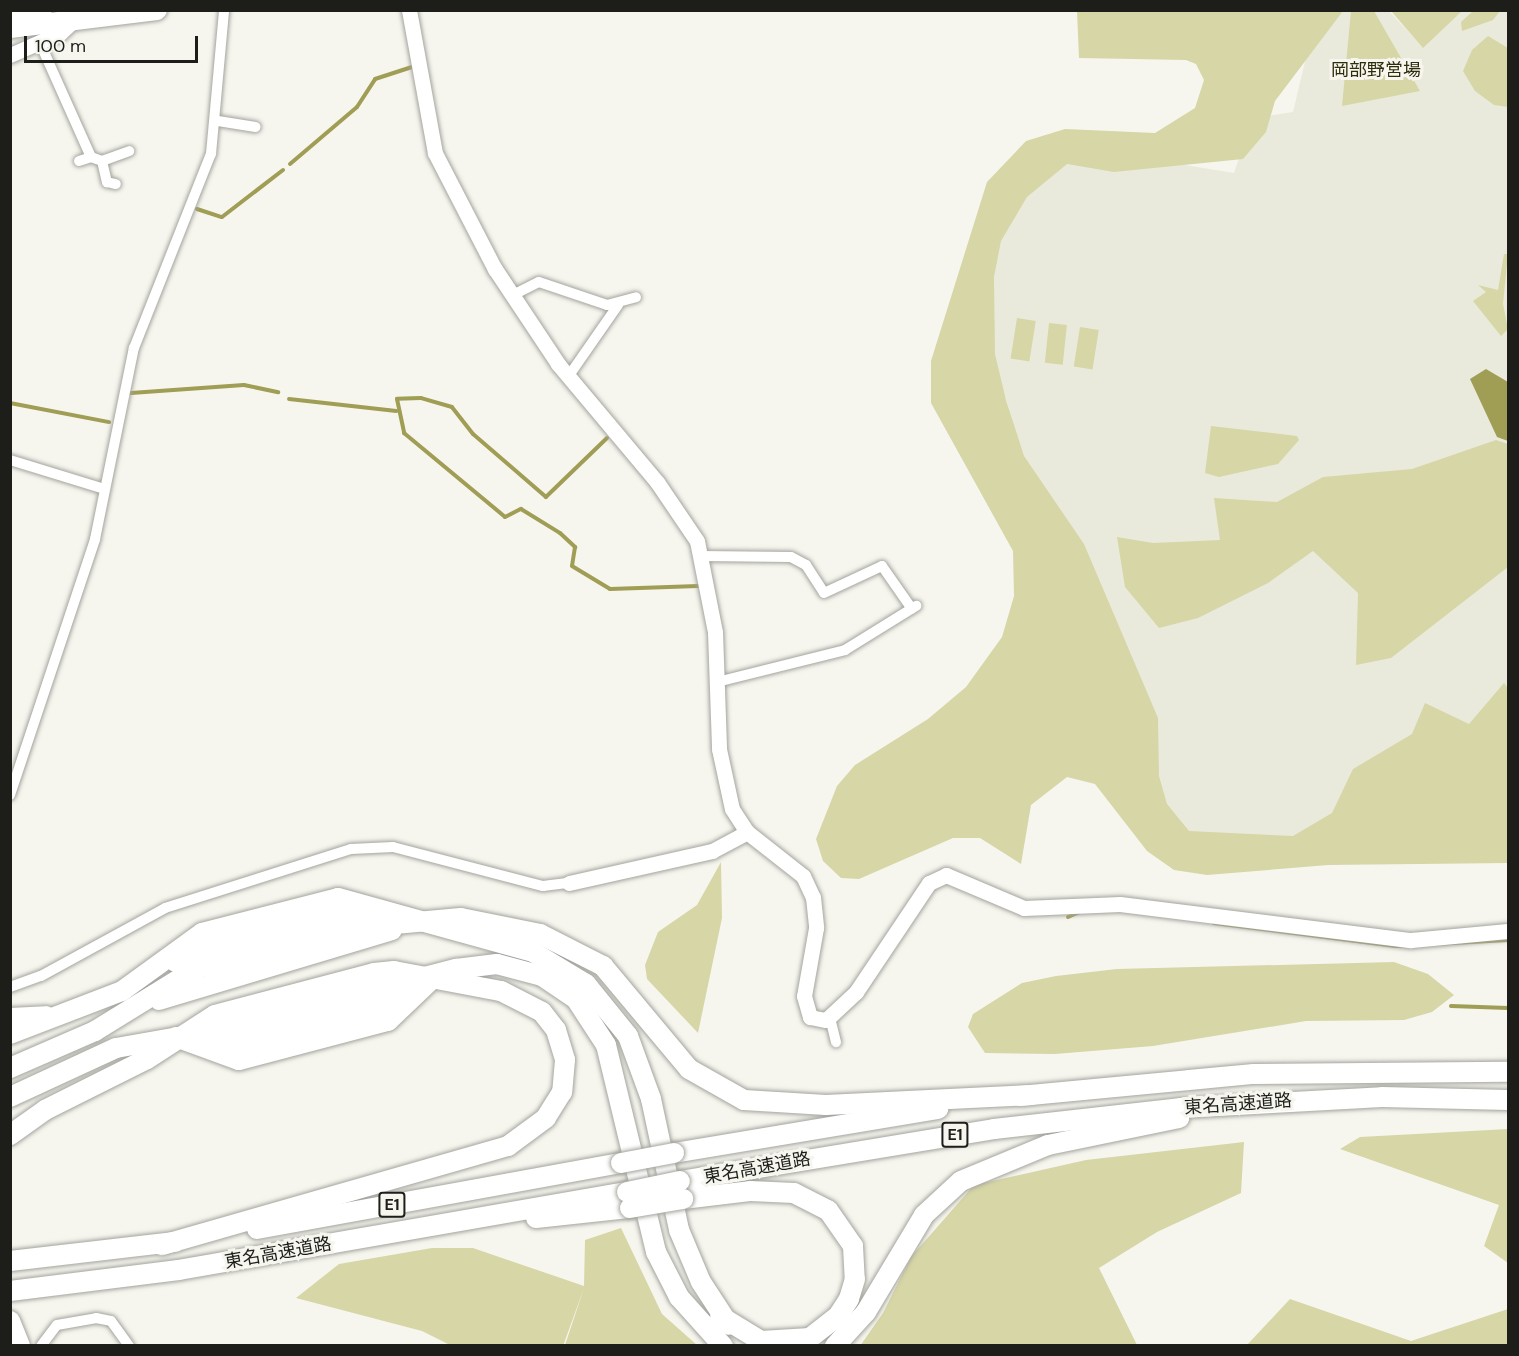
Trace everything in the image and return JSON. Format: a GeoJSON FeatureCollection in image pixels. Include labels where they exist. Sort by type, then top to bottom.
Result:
{"type":"FeatureCollection","features":[{"type":"Feature","properties":{"kind":"highway"},"geometry":{"type":"LineString","coordinates":[[11,23],[42,10]]}},
{"type":"Feature","properties":{"kind":"highway"},"geometry":{"type":"LineString","coordinates":[[11,23],[74,20],[157,10]]}},
{"type":"Feature","properties":{"kind":"highway"},"geometry":{"type":"LineString","coordinates":[[132,1009],[159,975],[202,933],[338,898],[543,956],[569,970],[603,1001],[628,1036],[639,1064],[690,1259],[729,1324],[760,1341],[810,1338],[838,1316],[849,1299],[855,1279],[852,1246],[828,1210],[794,1193],[682,1190]]}},
{"type":"Feature","properties":{"kind":"highway"},"geometry":{"type":"LineString","coordinates":[[10,1034],[73,1012],[193,962],[351,928],[414,921],[479,919],[540,934],[581,953],[622,984],[689,1069],[744,1100],[826,1105],[1032,1095]]}},
{"type":"Feature","properties":{"kind":"highway"},"geometry":{"type":"LineString","coordinates":[[132,1009],[356,945],[414,921]]}},
{"type":"Feature","properties":{"kind":"highway"},"geometry":{"type":"LineString","coordinates":[[10,1068],[59,1049],[132,1009],[193,962]]}},
{"type":"Feature","properties":{"kind":"highway"},"geometry":{"type":"LineString","coordinates":[[10,1088],[116,1048],[176,1037],[239,1060],[388,1021],[433,978],[475,964],[522,969],[559,986],[588,1013],[613,1064],[656,1252],[679,1297],[723,1346]]}},
{"type":"Feature","properties":{"kind":"highway"},"geometry":{"type":"LineString","coordinates":[[10,1135],[45,1110],[147,1059],[176,1037],[231,1009],[374,973],[433,978],[501,991],[542,1012],[563,1046],[566,1074],[546,1118],[508,1146],[482,1156],[162,1245]]}},
{"type":"Feature","properties":{"kind":"highway"},"geometry":{"type":"LineString","coordinates":[[10,1018],[73,1012]]}},
{"type":"Feature","properties":{"kind":"highway"},"geometry":{"type":"LineString","coordinates":[[10,1098],[68,1068]]}},
{"type":"Feature","properties":{"kind":"highway","name":"東名高速道路"},"geometry":{"type":"LineString","coordinates":[[10,1261],[162,1245],[674,1153],[1032,1095],[1254,1074],[1509,1072]]}},
{"type":"Feature","properties":{"kind":"highway","name":"東名高速道路"},"geometry":{"type":"LineString","coordinates":[[10,1291],[179,1270],[459,1221],[629,1200],[994,1129],[1231,1105],[1382,1097],[1509,1100]]}},
{"type":"Feature","properties":{"kind":"highway"},"geometry":{"type":"LineString","coordinates":[[835,1346],[866,1312],[924,1215],[961,1181],[1048,1145],[1231,1105]]}},
{"type":"Feature","properties":{"kind":"highway"},"geometry":{"type":"LineString","coordinates":[[10,1321],[21,1346]]}},
{"type":"Feature","properties":{"kind":"street"},"geometry":{"type":"LineString","coordinates":[[10,795],[95,539],[134,348],[199,187],[218,121],[224,10]]}},
{"type":"Feature","properties":{"kind":"street"},"geometry":{"type":"LineString","coordinates":[[409,10],[435,153],[511,296],[568,377],[686,519],[702,556],[715,632],[726,791],[747,832],[808,882],[816,928],[804,1008],[813,1019],[830,1017],[870,976],[929,883],[946,875],[1024,908],[1131,904],[1411,940],[1509,931]]}},
{"type":"Feature","properties":{"kind":"street"},"geometry":{"type":"LineString","coordinates":[[10,53],[40,43],[74,20]]}},
{"type":"Feature","properties":{"kind":"street"},"geometry":{"type":"LineString","coordinates":[[10,53],[18,42],[11,23]]}},
{"type":"Feature","properties":{"kind":"street"},"geometry":{"type":"LineString","coordinates":[[40,43],[107,182],[116,184]]}},
{"type":"Feature","properties":{"kind":"street"},"geometry":{"type":"LineString","coordinates":[[218,121],[256,128]]}},
{"type":"Feature","properties":{"kind":"street"},"geometry":{"type":"LineString","coordinates":[[79,161],[129,151]]}},
{"type":"Feature","properties":{"kind":"street"},"geometry":{"type":"LineString","coordinates":[[511,296],[539,282],[618,306]]}},
{"type":"Feature","properties":{"kind":"street"},"geometry":{"type":"LineString","coordinates":[[568,377],[618,306],[636,297]]}},
{"type":"Feature","properties":{"kind":"street"},"geometry":{"type":"LineString","coordinates":[[10,460],[104,489]]}},
{"type":"Feature","properties":{"kind":"street"},"geometry":{"type":"LineString","coordinates":[[702,556],[791,557],[806,565],[824,593],[882,566],[914,607],[845,650],[717,682]]}},
{"type":"Feature","properties":{"kind":"street"},"geometry":{"type":"LineString","coordinates":[[10,987],[41,976],[165,908],[351,849],[393,847],[543,886],[569,883],[712,851],[747,832]]}},
{"type":"Feature","properties":{"kind":"street"},"geometry":{"type":"LineString","coordinates":[[830,1017],[836,1042]]}},
{"type":"Feature","properties":{"kind":"street"},"geometry":{"type":"LineString","coordinates":[[41,1346],[57,1325],[96,1318],[111,1321],[129,1346]]}},
{"type":"Feature","properties":{"kind":"shaded area"},"geometry":{"type":"Polygon","coordinates":[[[1317,11],[1389,11],[1420,44],[1454,11],[1508,11],[1508,701],[1296,848],[1186,832],[1167,810],[1028,473],[965,261],[1032,157],[1136,157],[1234,173],[1253,118],[1293,112],[1317,11]]]}},
{"type":"Feature","properties":{"kind":"shaded area"},"geometry":{"type":"Polygon","coordinates":[[[1486,369],[1508,382],[1508,441],[1497,437],[1470,379],[1486,369]]]}},
{"type":"Feature","properties":{"kind":"green space"},"geometry":{"type":"Polygon","coordinates":[[[1077,11],[1343,11],[1275,101],[1266,132],[1243,159],[1114,172],[1067,164],[1027,197],[1001,241],[994,277],[995,354],[1006,400],[1024,456],[1084,544],[1158,718],[1159,776],[1167,804],[1189,831],[1293,836],[1332,813],[1353,769],[1412,734],[1425,703],[1469,724],[1504,683],[1508,688],[1508,863],[1328,865],[1207,875],[1174,870],[1147,851],[1095,784],[1067,777],[1031,805],[1021,864],[980,838],[953,838],[859,879],[841,878],[823,861],[816,839],[837,786],[855,765],[928,719],[966,687],[1002,637],[1014,596],[1013,551],[931,403],[931,361],[987,182],[1026,141],[1065,129],[1155,133],[1195,108],[1204,80],[1196,64],[1186,60],[1079,58],[1077,11]]]}},
{"type":"Feature","properties":{"kind":"green space","name":"岡部野営場"},"geometry":{"type":"Polygon","coordinates":[[[1351,11],[1374,11],[1420,91],[1342,106],[1351,11]]]}},
{"type":"Feature","properties":{"kind":"green space"},"geometry":{"type":"Polygon","coordinates":[[[1391,11],[1462,11],[1423,48],[1391,11]]]}},
{"type":"Feature","properties":{"kind":"green space"},"geometry":{"type":"Polygon","coordinates":[[[1473,11],[1500,11],[1493,20],[1462,31],[1461,22],[1473,11]]]}},
{"type":"Feature","properties":{"kind":"green space"},"geometry":{"type":"Polygon","coordinates":[[[1488,36],[1508,48],[1508,107],[1494,105],[1475,91],[1463,71],[1472,50],[1488,36]]]}},
{"type":"Feature","properties":{"kind":"green space"},"geometry":{"type":"Polygon","coordinates":[[[1504,254],[1508,254],[1503,304],[1508,329],[1501,336],[1473,301],[1486,292],[1478,285],[1498,290],[1504,254]]]}},
{"type":"Feature","properties":{"kind":"green space"},"geometry":{"type":"Polygon","coordinates":[[[1017,318],[1036,321],[1029,361],[1011,358],[1017,318]]]}},
{"type":"Feature","properties":{"kind":"green space"},"geometry":{"type":"Polygon","coordinates":[[[1049,323],[1067,325],[1063,365],[1045,363],[1049,323]]]}},
{"type":"Feature","properties":{"kind":"green space"},"geometry":{"type":"Polygon","coordinates":[[[1080,327],[1099,330],[1093,369],[1074,367],[1080,327]]]}},
{"type":"Feature","properties":{"kind":"green space"},"geometry":{"type":"Polygon","coordinates":[[[1211,426],[1297,436],[1299,440],[1278,464],[1219,477],[1205,473],[1211,426]]]}},
{"type":"Feature","properties":{"kind":"green space"},"geometry":{"type":"Polygon","coordinates":[[[1496,440],[1508,444],[1508,567],[1391,658],[1356,665],[1358,593],[1313,551],[1268,583],[1198,618],[1159,628],[1125,587],[1117,537],[1153,543],[1220,540],[1214,498],[1277,502],[1323,477],[1412,469],[1496,440]]]}},
{"type":"Feature","properties":{"kind":"green space"},"geometry":{"type":"Polygon","coordinates":[[[721,862],[722,918],[698,1033],[647,979],[645,965],[658,932],[697,905],[721,862]]]}},
{"type":"Feature","properties":{"kind":"green space"},"geometry":{"type":"Polygon","coordinates":[[[1394,962],[1428,974],[1454,995],[1432,1012],[1404,1020],[1306,1021],[1153,1046],[1055,1054],[985,1053],[968,1027],[973,1014],[1022,983],[1056,976],[1117,969],[1394,962]]]}},
{"type":"Feature","properties":{"kind":"green space"},"geometry":{"type":"Polygon","coordinates":[[[1508,1129],[1508,1263],[1484,1246],[1499,1205],[1340,1149],[1360,1137],[1508,1129]]]}},
{"type":"Feature","properties":{"kind":"green space"},"geometry":{"type":"Polygon","coordinates":[[[1244,1142],[1241,1193],[1157,1232],[1099,1268],[1137,1345],[860,1346],[883,1313],[911,1257],[974,1185],[1086,1160],[1244,1142]]]}},
{"type":"Feature","properties":{"kind":"green space"},"geometry":{"type":"Polygon","coordinates":[[[621,1228],[662,1314],[697,1345],[565,1345],[584,1288],[563,1346],[450,1345],[422,1331],[296,1298],[339,1264],[432,1248],[473,1248],[584,1286],[585,1240],[621,1228]]]}},
{"type":"Feature","properties":{"kind":"green space"},"geometry":{"type":"Polygon","coordinates":[[[1290,1299],[1411,1341],[1508,1309],[1508,1345],[1247,1345],[1290,1299]]]}},
{"type":"Feature","properties":{"kind":"waterway"},"geometry":{"type":"LineString","coordinates":[[290,164],[357,107],[375,79],[411,67]]}},
{"type":"Feature","properties":{"kind":"waterway"},"geometry":{"type":"LineString","coordinates":[[197,209],[222,217],[283,170]]}},
{"type":"Feature","properties":{"kind":"waterway"},"geometry":{"type":"LineString","coordinates":[[131,393],[244,385],[278,392]]}},
{"type":"Feature","properties":{"kind":"waterway"},"geometry":{"type":"LineString","coordinates":[[607,438],[546,497],[473,434],[452,407],[421,398],[397,399],[404,433],[505,517],[521,509],[560,533],[575,547],[572,566],[610,589],[698,586]]}},
{"type":"Feature","properties":{"kind":"waterway"},"geometry":{"type":"LineString","coordinates":[[289,399],[396,411]]}},
{"type":"Feature","properties":{"kind":"waterway"},"geometry":{"type":"LineString","coordinates":[[10,403],[109,422]]}},
{"type":"Feature","properties":{"kind":"waterway"},"geometry":{"type":"LineString","coordinates":[[1068,917],[1079,912]]}},
{"type":"Feature","properties":{"kind":"waterway"},"geometry":{"type":"LineString","coordinates":[[1214,923],[1396,946],[1508,940]]}},
{"type":"Feature","properties":{"kind":"waterway"},"geometry":{"type":"LineString","coordinates":[[1451,1006],[1508,1008]]}}]}
